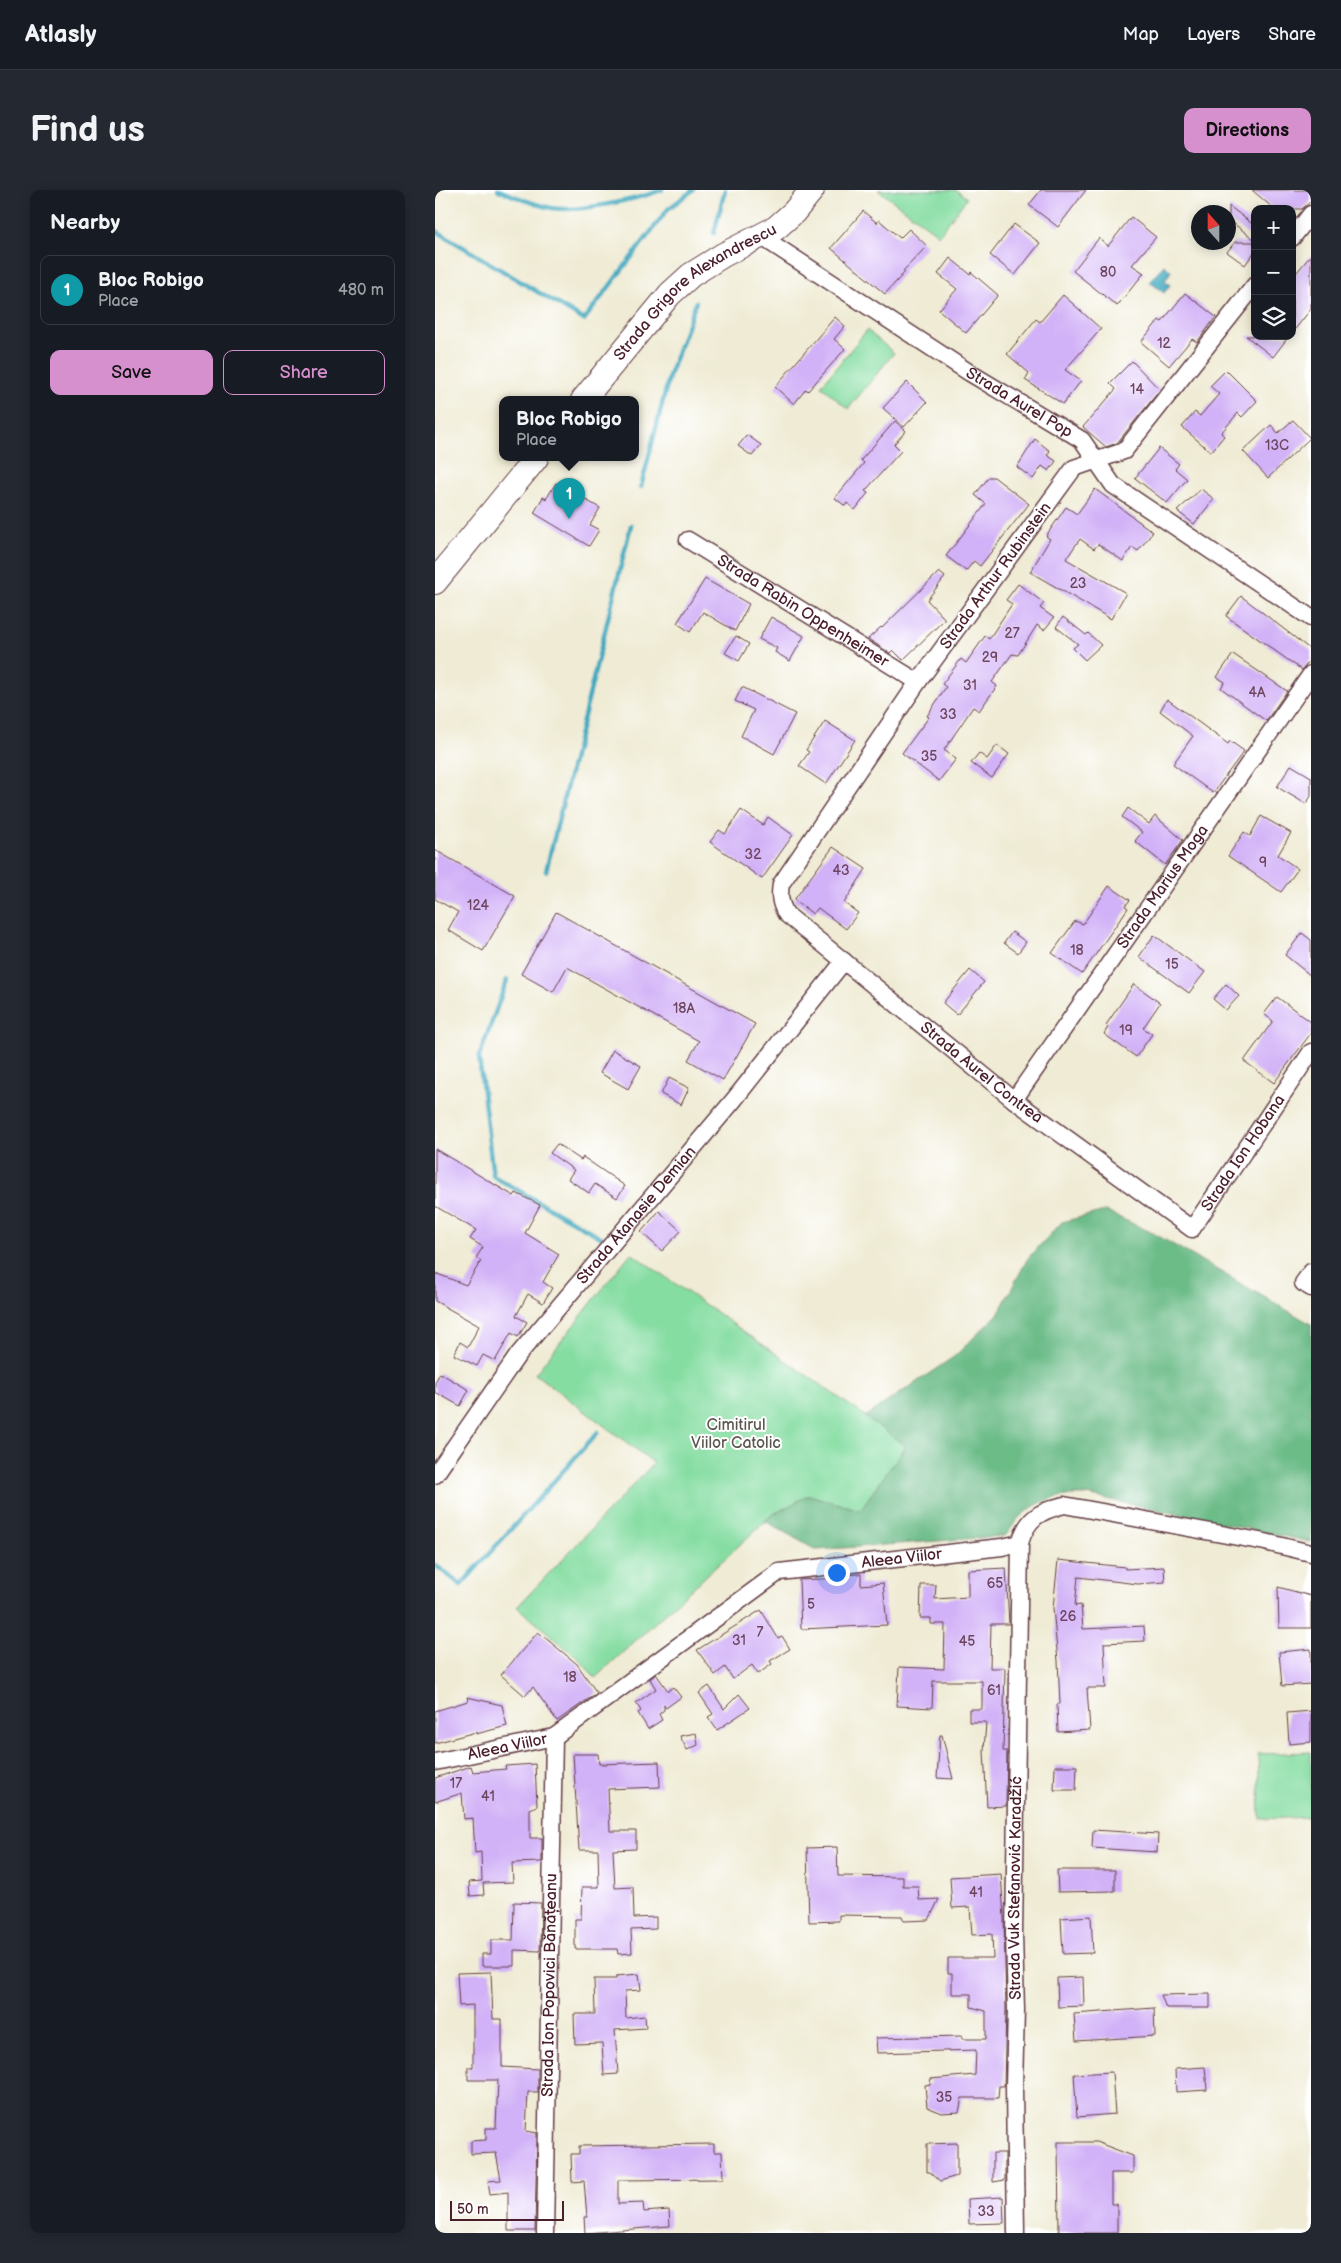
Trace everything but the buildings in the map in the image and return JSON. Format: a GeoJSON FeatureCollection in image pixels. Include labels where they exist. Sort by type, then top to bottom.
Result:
{"type":"FeatureCollection","features":[{"type":"Feature","properties":{"kind":"street","name":"Strada Grigore Alexandrescu"},"geometry":{"type":"LineString","coordinates":[[586,396],[670,294],[691,276],[723,255],[762,237],[776,228],[795,212],[812,190]]}},
{"type":"Feature","properties":{"kind":"street"},"geometry":{"type":"LineString","coordinates":[[1296,233],[1311,214]]}},
{"type":"Feature","properties":{"kind":"street","name":"Strada Aurel Pop"},"geometry":{"type":"LineString","coordinates":[[762,237],[970,372],[1082,440],[1113,485],[1311,618]]}},
{"type":"Feature","properties":{"kind":"street","name":"Strada Arthur Rubinstein"},"geometry":{"type":"LineString","coordinates":[[781,905],[779,896],[781,884],[918,682],[1074,468],[1124,451],[1251,290]]}},
{"type":"Feature","properties":{"kind":"street"},"geometry":{"type":"LineString","coordinates":[[435,582],[534,461]]}},
{"type":"Feature","properties":{"kind":"street","name":"Strada Rabin Oppenheimer"},"geometry":{"type":"LineString","coordinates":[[688,540],[918,682]]}},
{"type":"Feature","properties":{"kind":"street","name":"Strada Marius Moga"},"geometry":{"type":"LineString","coordinates":[[1014,1100],[1311,674]]}},
{"type":"Feature","properties":{"kind":"street","name":"Strada Aurel Contrea"},"geometry":{"type":"LineString","coordinates":[[781,905],[786,914],[1014,1100],[1192,1229]]}},
{"type":"Feature","properties":{"kind":"street","name":"Strada Atanasie Demian"},"geometry":{"type":"LineString","coordinates":[[435,1475],[518,1355],[733,1101],[844,961]]}},
{"type":"Feature","properties":{"kind":"street","name":"Strada Ion Hobana"},"geometry":{"type":"LineString","coordinates":[[1192,1229],[1311,1052]]}},
{"type":"Feature","properties":{"kind":"street"},"geometry":{"type":"LineString","coordinates":[[1020,1543],[1027,1525],[1035,1517],[1047,1509],[1064,1504],[1247,1538],[1311,1553]]}},
{"type":"Feature","properties":{"kind":"street","name":"Aleea Viilor"},"geometry":{"type":"LineString","coordinates":[[435,1762],[554,1737],[779,1572],[1002,1547],[1020,1543]]}},
{"type":"Feature","properties":{"kind":"street","name":"Strada Vuk Stefanović Karadžić"},"geometry":{"type":"LineString","coordinates":[[1016,2233],[1014,2086],[1016,2010],[1013,1934],[1020,1543]]}},
{"type":"Feature","properties":{"kind":"street","name":"Strada Ion Popovici Bănățeanu"},"geometry":{"type":"LineString","coordinates":[[545,2233],[554,1737]]}},
{"type":"Feature","properties":{"kind":"green space"},"geometry":{"type":"Polygon","coordinates":[[[878,190],[956,190],[967,198],[939,235],[878,190]]]}},
{"type":"Feature","properties":{"kind":"green space"},"geometry":{"type":"Polygon","coordinates":[[[867,330],[894,353],[848,409],[821,386],[867,330]]]}},
{"type":"Feature","properties":{"kind":"green space"},"geometry":{"type":"Polygon","coordinates":[[[1105,1211],[1153,1233],[1311,1324],[1311,1542],[1087,1495],[1058,1497],[1040,1503],[1024,1513],[1005,1536],[816,1550],[765,1521],[772,1515],[809,1495],[860,1510],[906,1446],[865,1417],[955,1356],[998,1314],[1028,1258],[1062,1222],[1105,1211]]]}},
{"type":"Feature","properties":{"kind":"green space","name":"Cimitirul Viilor Catolic"},"geometry":{"type":"Polygon","coordinates":[[[631,1253],[907,1445],[860,1510],[809,1495],[772,1515],[595,1678],[579,1659],[517,1607],[654,1463],[535,1374],[631,1253]]]}},
{"type":"Feature","properties":{"kind":"green space"},"geometry":{"type":"Polygon","coordinates":[[[1311,1752],[1311,1817],[1260,1819],[1258,1754],[1311,1752]]]}},
{"type":"Feature","properties":{"kind":"water"},"geometry":{"type":"Polygon","coordinates":[[[1164,265],[1171,271],[1165,281],[1170,285],[1164,293],[1150,282],[1164,265]]]}},
{"type":"Feature","properties":{"kind":"waterway"},"geometry":{"type":"LineString","coordinates":[[498,190],[538,205],[563,209],[607,204],[662,190]]}},
{"type":"Feature","properties":{"kind":"waterway"},"geometry":{"type":"LineString","coordinates":[[435,230],[584,320],[668,209],[693,190]]}},
{"type":"Feature","properties":{"kind":"waterway"},"geometry":{"type":"LineString","coordinates":[[714,233],[725,190]]}},
{"type":"Feature","properties":{"kind":"waterway"},"geometry":{"type":"LineString","coordinates":[[641,487],[670,373],[696,302]]}},
{"type":"Feature","properties":{"kind":"waterway"},"geometry":{"type":"LineString","coordinates":[[546,871],[631,525]]}},
{"type":"Feature","properties":{"kind":"waterway"},"geometry":{"type":"LineString","coordinates":[[507,980],[479,1057],[493,1176],[604,1239]]}},
{"type":"Feature","properties":{"kind":"waterway"},"geometry":{"type":"LineString","coordinates":[[435,1565],[461,1585],[598,1432]]}},
{"type":"Feature","properties":{"kind":"place","name":"Bloc Robigo"},"geometry":{"type":"Point","coordinates":[569,519]}}]}
